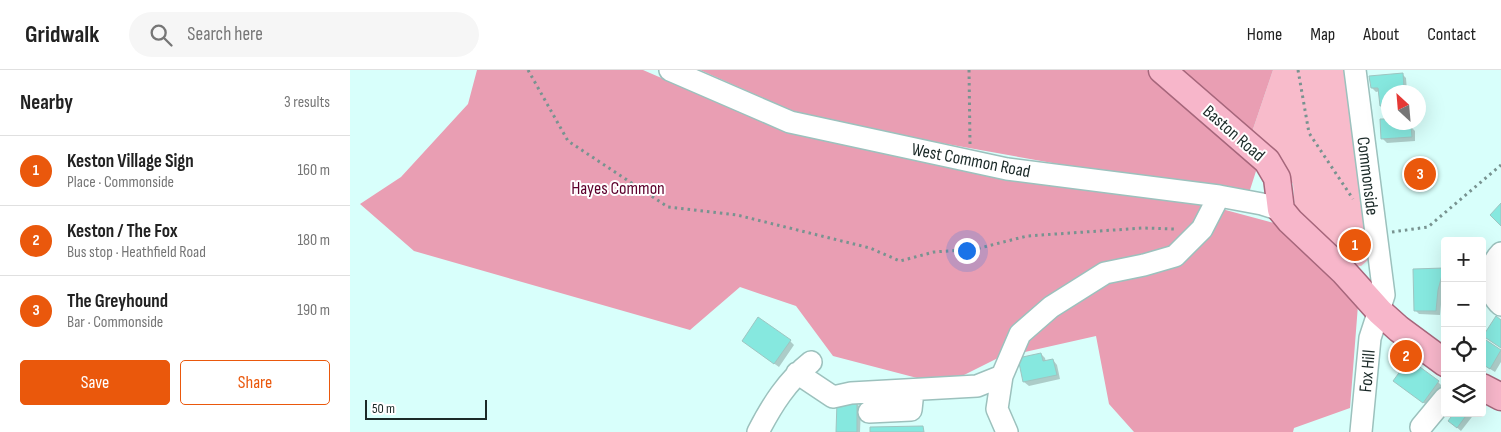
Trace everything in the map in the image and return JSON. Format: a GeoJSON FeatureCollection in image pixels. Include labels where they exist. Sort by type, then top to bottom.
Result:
{"type":"FeatureCollection","features":[{"type":"Feature","properties":{"kind":"main road","name":"Baston Road"},"geometry":{"type":"LineString","coordinates":[[1162,70],[1267,161],[1277,178],[1281,210]]}},
{"type":"Feature","properties":{"kind":"main road"},"geometry":{"type":"LineString","coordinates":[[1281,210],[1296,228],[1344,272],[1380,312],[1410,338],[1441,360]]}},
{"type":"Feature","properties":{"kind":"main road"},"geometry":{"type":"LineString","coordinates":[[1486,389],[1501,397]]}},
{"type":"Feature","properties":{"kind":"street","name":"West Common Road"},"geometry":{"type":"LineString","coordinates":[[670,70],[790,122],[1007,169],[1219,196],[1262,204],[1281,210]]}},
{"type":"Feature","properties":{"kind":"street","name":"Commonside"},"geometry":{"type":"LineString","coordinates":[[1355,70],[1384,294],[1380,312]]}},
{"type":"Feature","properties":{"kind":"street"},"geometry":{"type":"LineString","coordinates":[[1007,432],[997,408],[1002,376],[1020,334],[1051,307],[1105,273],[1175,256],[1202,229],[1219,196]]}},
{"type":"Feature","properties":{"kind":"street"},"geometry":{"type":"LineString","coordinates":[[1344,272],[1370,268],[1376,234]]}},
{"type":"Feature","properties":{"kind":"street"},"geometry":{"type":"LineString","coordinates":[[1501,253],[1497,257],[1490,278],[1494,299],[1501,305]]}},
{"type":"Feature","properties":{"kind":"street","name":"Fox Hill"},"geometry":{"type":"LineString","coordinates":[[1361,432],[1370,338],[1373,326],[1380,312]]}},
{"type":"Feature","properties":{"kind":"street"},"geometry":{"type":"LineString","coordinates":[[758,432],[771,406],[804,368],[833,397],[851,393],[978,386],[1002,376]]}},
{"type":"Feature","properties":{"kind":"street"},"geometry":{"type":"LineString","coordinates":[[869,412],[911,410],[913,390]]}},
{"type":"Feature","properties":{"kind":"street"},"geometry":{"type":"LineString","coordinates":[[1421,427],[1441,403]]}},
{"type":"Feature","properties":{"kind":"path"},"geometry":{"type":"LineString","coordinates":[[528,70],[568,141],[668,207],[737,215],[870,248],[900,262],[934,252],[976,249],[1027,236],[1144,228],[1202,229]]}},
{"type":"Feature","properties":{"kind":"path"},"geometry":{"type":"LineString","coordinates":[[967,160],[971,142],[969,70]]}},
{"type":"Feature","properties":{"kind":"path"},"geometry":{"type":"LineString","coordinates":[[1298,70],[1310,133],[1355,203]]}},
{"type":"Feature","properties":{"kind":"path"},"geometry":{"type":"LineString","coordinates":[[1376,234],[1428,227],[1501,165]]}},
{"type":"Feature","properties":{"kind":"shaded area"},"geometry":{"type":"Polygon","coordinates":[[[1273,70],[1346,70],[1368,260],[1361,266],[1347,265],[1295,209],[1293,184],[1280,164],[1250,138],[1273,70]]]}},
{"type":"Feature","properties":{"kind":"green space","name":"Hayes Common"},"geometry":{"type":"Polygon","coordinates":[[[477,70],[643,70],[788,133],[1004,180],[1192,201],[1274,223],[1358,305],[1350,408],[1294,428],[1293,432],[1134,432],[1109,404],[1096,336],[998,358],[944,385],[833,356],[796,306],[740,287],[690,330],[414,251],[360,204],[401,177],[468,104],[477,70]]]}},
{"type":"Feature","properties":{"kind":"green space"},"geometry":{"type":"Polygon","coordinates":[[[700,70],[1147,70],[1242,151],[1257,168],[1249,193],[1157,177],[1058,164],[891,134],[792,111],[700,70]]]}},
{"type":"Feature","properties":{"kind":"green space"},"geometry":{"type":"Polygon","coordinates":[[[1178,70],[1273,70],[1250,138],[1178,70]]]}},
{"type":"Feature","properties":{"kind":"building"},"geometry":{"type":"Polygon","coordinates":[[[1403,73],[1404,85],[1381,85],[1380,106],[1378,88],[1371,88],[1369,76],[1403,73]]]}},
{"type":"Feature","properties":{"kind":"building"},"geometry":{"type":"Polygon","coordinates":[[[1380,119],[1381,130],[1411,130],[1412,137],[1381,139],[1380,119]]]}},
{"type":"Feature","properties":{"kind":"building"},"geometry":{"type":"Polygon","coordinates":[[[1501,203],[1501,226],[1490,215],[1501,203]]]}},
{"type":"Feature","properties":{"kind":"building"},"geometry":{"type":"Polygon","coordinates":[[[1441,268],[1436,311],[1414,311],[1413,269],[1441,268]]]}},
{"type":"Feature","properties":{"kind":"building"},"geometry":{"type":"Polygon","coordinates":[[[1496,316],[1501,320],[1501,348],[1486,338],[1486,331],[1496,316]]]}},
{"type":"Feature","properties":{"kind":"building"},"geometry":{"type":"Polygon","coordinates":[[[758,317],[791,340],[774,364],[742,341],[758,317]]]}},
{"type":"Feature","properties":{"kind":"building"},"geometry":{"type":"Polygon","coordinates":[[[1486,340],[1501,350],[1490,369],[1486,366],[1486,340]]]}},
{"type":"Feature","properties":{"kind":"building"},"geometry":{"type":"Polygon","coordinates":[[[1041,353],[1043,361],[1053,359],[1057,375],[1023,382],[1018,358],[1041,353]]]}},
{"type":"Feature","properties":{"kind":"building"},"geometry":{"type":"Polygon","coordinates":[[[1409,359],[1439,381],[1423,403],[1393,381],[1409,359]]]}},
{"type":"Feature","properties":{"kind":"building"},"geometry":{"type":"Polygon","coordinates":[[[837,402],[857,403],[857,432],[836,432],[837,402]]]}},
{"type":"Feature","properties":{"kind":"building"},"geometry":{"type":"Polygon","coordinates":[[[1451,417],[1465,417],[1457,428],[1448,421],[1451,417]]]}},
{"type":"Feature","properties":{"kind":"building"},"geometry":{"type":"Polygon","coordinates":[[[923,426],[924,432],[870,432],[870,427],[923,426]]]}},
{"type":"Feature","properties":{"kind":"place","name":"The Greyhound"},"geometry":{"type":"Point","coordinates":[1420,174]}},
{"type":"Feature","properties":{"kind":"place","name":"Keston Village Sign"},"geometry":{"type":"Point","coordinates":[1355,245]}},
{"type":"Feature","properties":{"kind":"place","name":"Keston / The Fox"},"geometry":{"type":"Point","coordinates":[1406,356]}}]}
